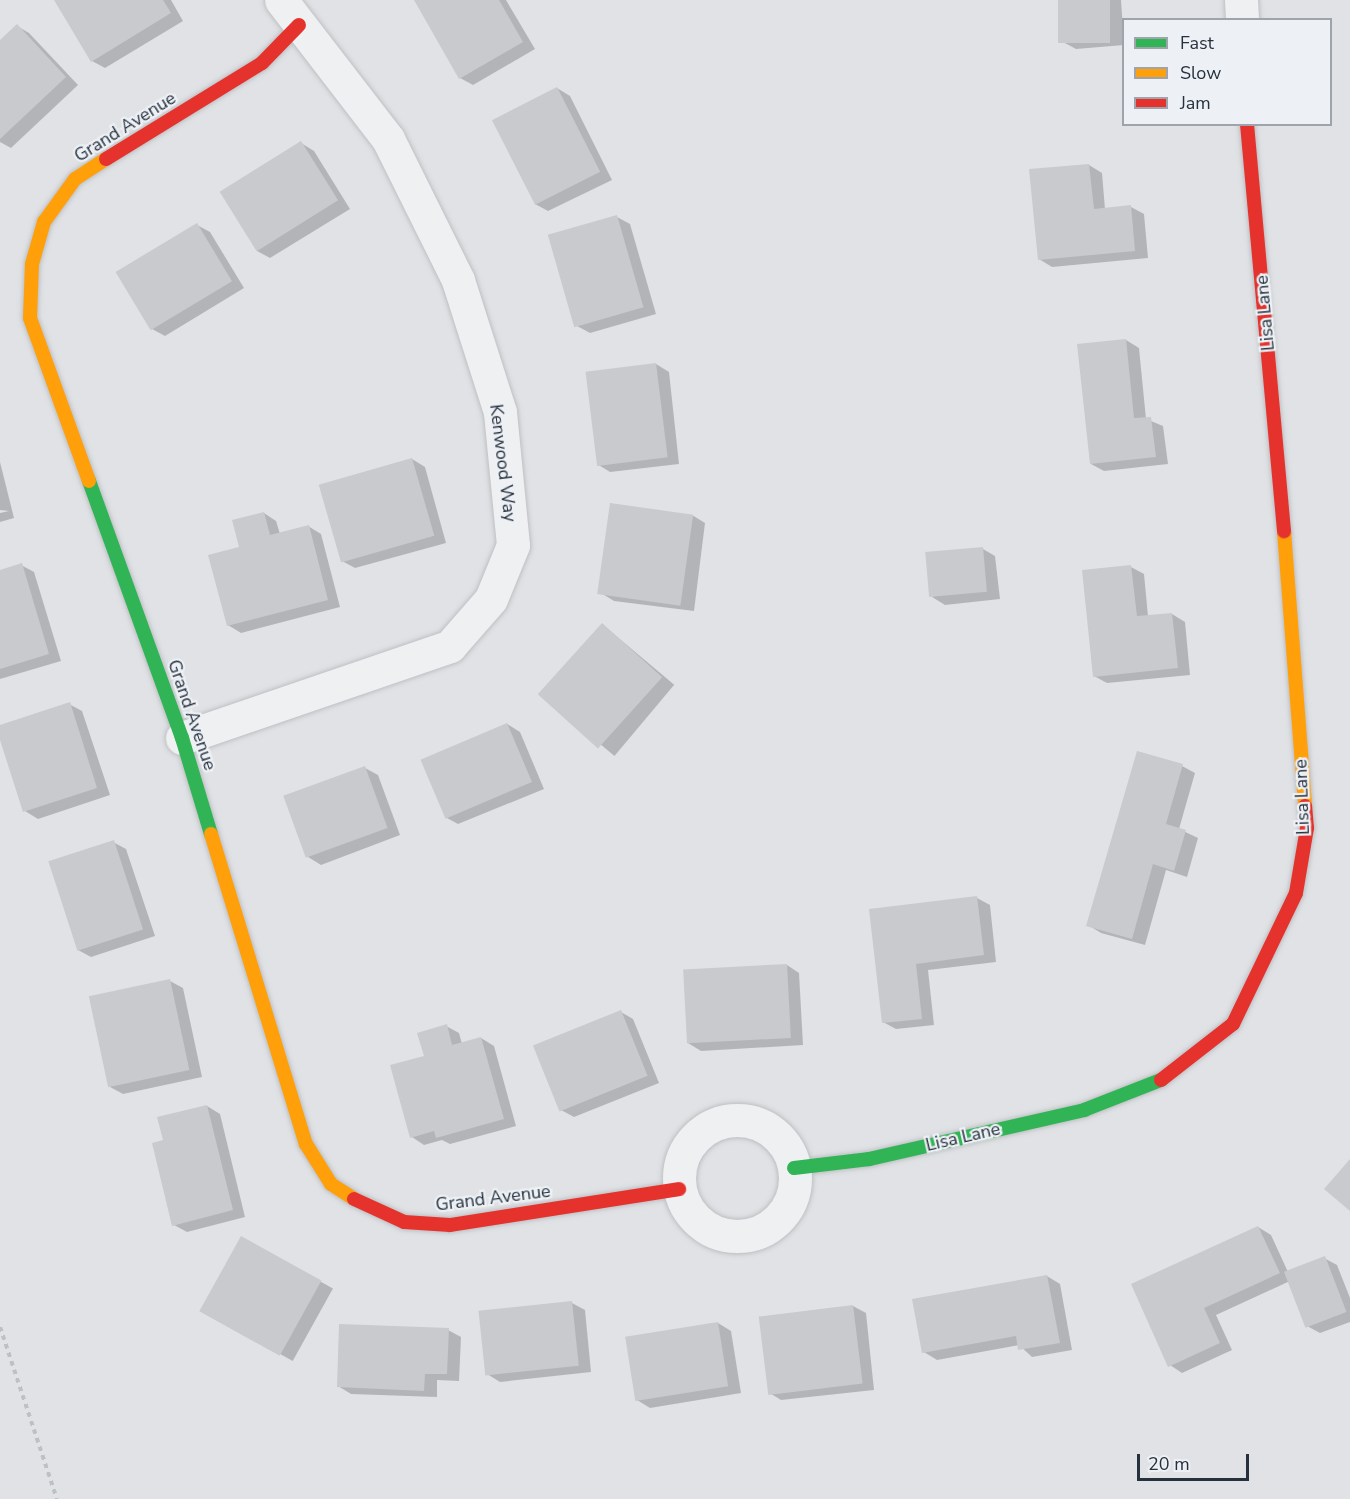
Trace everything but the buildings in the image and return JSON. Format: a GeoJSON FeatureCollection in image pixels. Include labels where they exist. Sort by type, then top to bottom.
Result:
{"type":"FeatureCollection","features":[{"type":"Feature","properties":{"kind":"street"},"geometry":{"type":"LineString","coordinates":[[1241,0],[1242,18]]}},
{"type":"Feature","properties":{"kind":"street","name":"Kenwood Way"},"geometry":{"type":"LineString","coordinates":[[182,738],[450,646],[491,598],[513,545],[500,412],[458,280],[388,139],[290,12]]}},
{"type":"Feature","properties":{"kind":"street","name":"Grand Avenue"},"geometry":{"type":"LineString","coordinates":[[290,12],[262,63],[75,179],[44,222],[32,264],[30,318],[182,738],[306,1144],[331,1184],[369,1209],[404,1222],[450,1226],[679,1189]]}},
{"type":"Feature","properties":{"kind":"street","name":"Lisa Lane"},"geometry":{"type":"LineString","coordinates":[[794,1168],[869,1159],[1084,1110],[1166,1078],[1233,1024],[1296,893],[1306,828],[1281,493],[1247,126]]}},
{"type":"Feature","properties":{"kind":"street"},"geometry":{"type":"LineString","coordinates":[[745,1120],[765,1127],[782,1140],[794,1168],[791,1200],[781,1217],[766,1230],[744,1236],[725,1236],[707,1229],[686,1208],[679,1189],[679,1169],[686,1149],[699,1133],[724,1121],[745,1120]]}},
{"type":"Feature","properties":{"kind":"path"},"geometry":{"type":"LineString","coordinates":[[0,1327],[57,1499]]}},
{"type":"Feature","properties":{"kind":"traffic: fast"},"geometry":{"type":"LineString","coordinates":[[89,481],[182,738],[211,834]]}},
{"type":"Feature","properties":{"kind":"traffic: fast"},"geometry":{"type":"LineString","coordinates":[[794,1168],[869,1159],[1084,1110],[1161,1080]]}},
{"type":"Feature","properties":{"kind":"traffic: slow"},"geometry":{"type":"LineString","coordinates":[[89,481],[30,318],[32,264],[44,222],[75,179],[106,159]]}},
{"type":"Feature","properties":{"kind":"traffic: slow"},"geometry":{"type":"LineString","coordinates":[[1284,531],[1305,806]]}},
{"type":"Feature","properties":{"kind":"traffic: slow"},"geometry":{"type":"LineString","coordinates":[[211,834],[306,1144],[331,1184],[354,1199]]}},
{"type":"Feature","properties":{"kind":"traffic: jam"},"geometry":{"type":"LineString","coordinates":[[106,159],[262,63],[299,25]]}},
{"type":"Feature","properties":{"kind":"traffic: jam"},"geometry":{"type":"LineString","coordinates":[[1247,126],[1284,531]]}},
{"type":"Feature","properties":{"kind":"traffic: jam"},"geometry":{"type":"LineString","coordinates":[[1161,1080],[1233,1024],[1296,893],[1307,828],[1305,806]]}},
{"type":"Feature","properties":{"kind":"traffic: jam"},"geometry":{"type":"LineString","coordinates":[[354,1199],[404,1222],[450,1225],[679,1189]]}}]}
